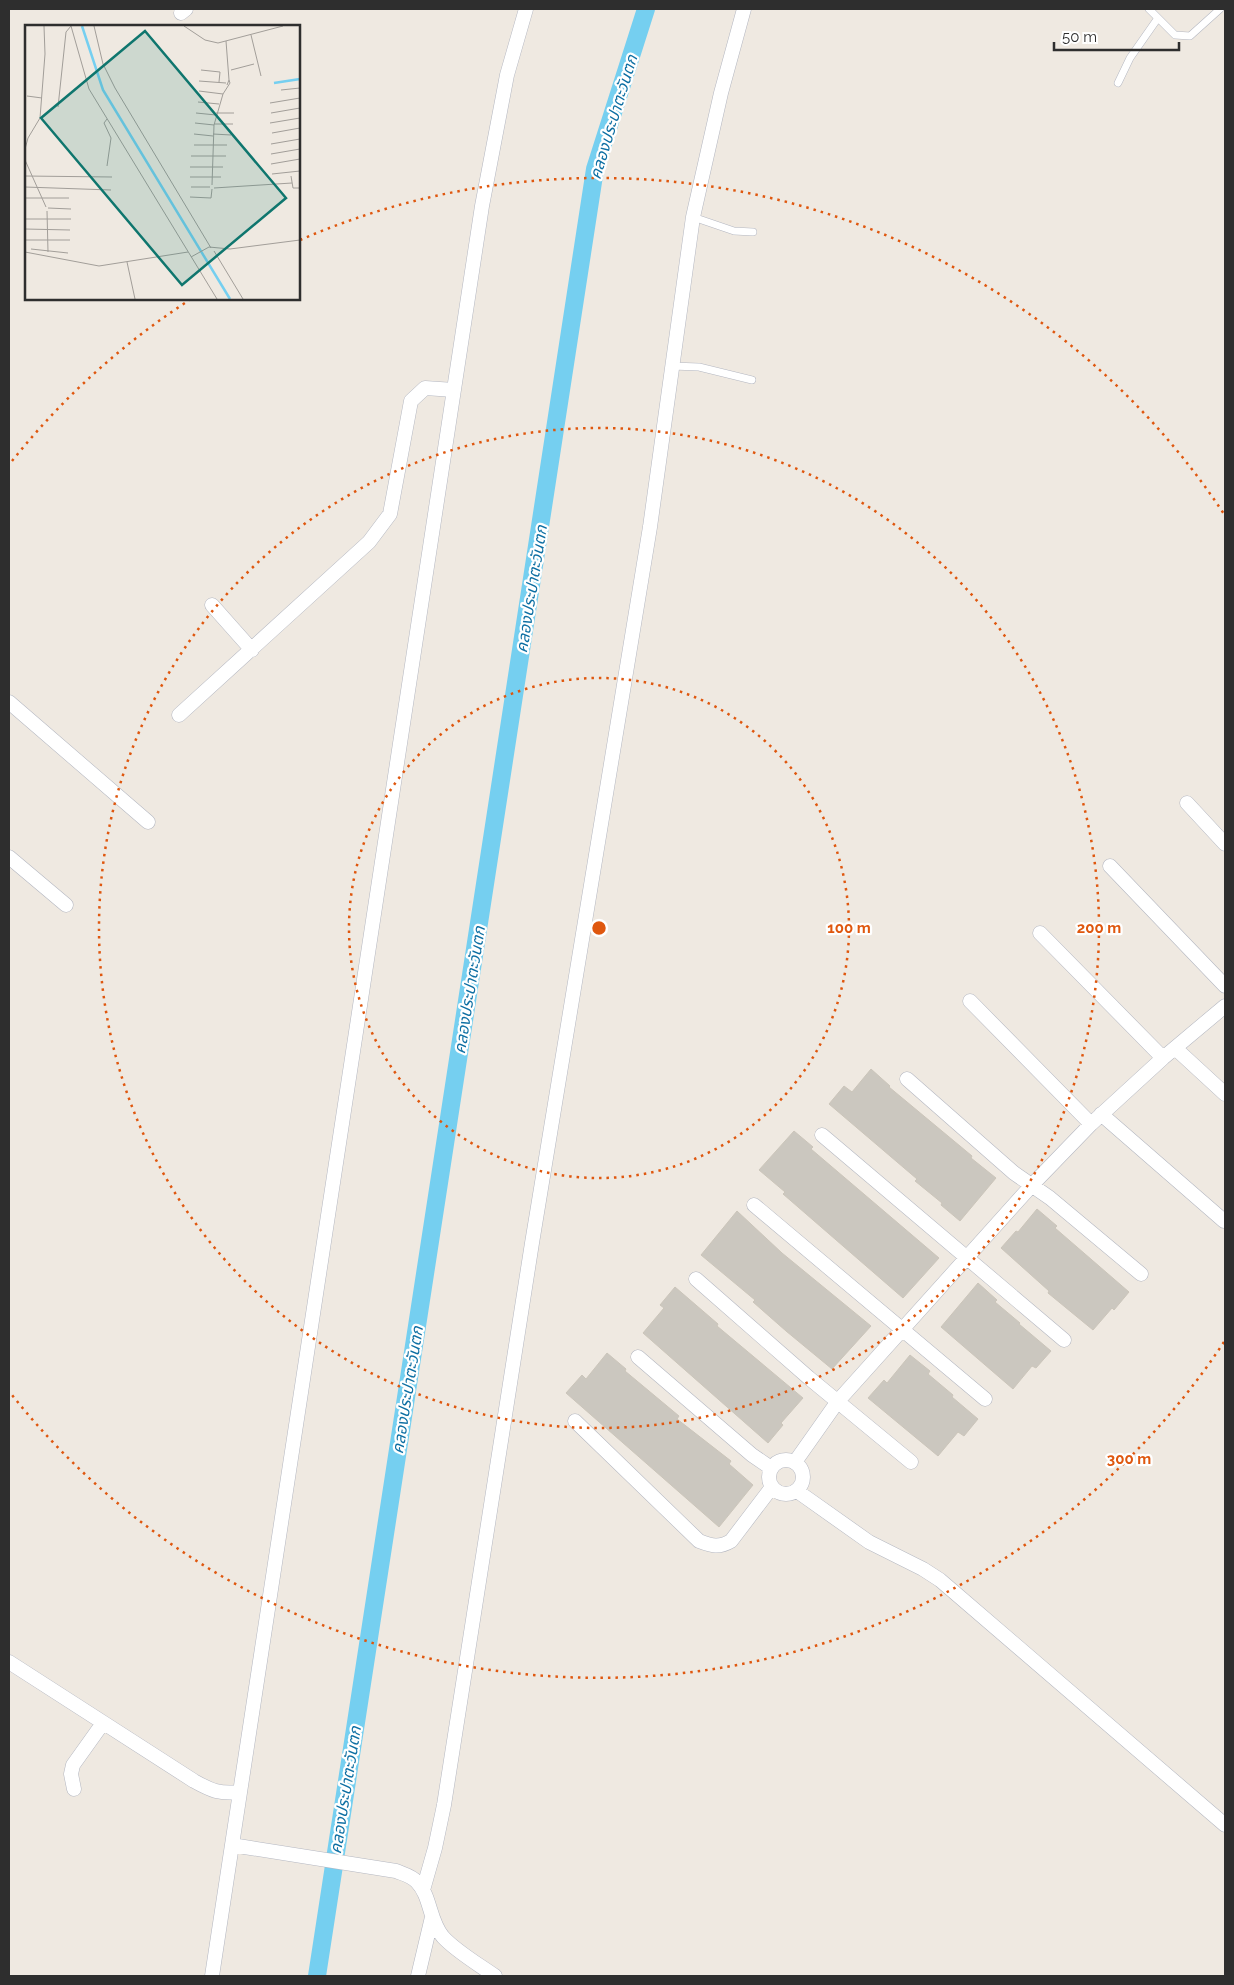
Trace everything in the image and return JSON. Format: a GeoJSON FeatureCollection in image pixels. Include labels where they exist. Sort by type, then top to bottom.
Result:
{"type":"FeatureCollection","features":[{"type":"Feature","properties":{"kind":"street"},"geometry":{"type":"LineString","coordinates":[[212,1976],[484,197],[507,75],[526,9]]}},
{"type":"Feature","properties":{"kind":"street"},"geometry":{"type":"LineString","coordinates":[[423,1890],[435,1848],[444,1805],[532,1243],[650,527],[693,217],[721,93],[744,9]]}},
{"type":"Feature","properties":{"kind":"street"},"geometry":{"type":"LineString","coordinates":[[179,715],[369,542],[384,524],[394,502],[411,401],[425,388],[454,390]]}},
{"type":"Feature","properties":{"kind":"street"},"geometry":{"type":"LineString","coordinates":[[212,605],[252,650]]}},
{"type":"Feature","properties":{"kind":"street"},"geometry":{"type":"LineString","coordinates":[[9,702],[148,822]]}},
{"type":"Feature","properties":{"kind":"street"},"geometry":{"type":"LineString","coordinates":[[1186,803],[1225,844]]}},
{"type":"Feature","properties":{"kind":"street"},"geometry":{"type":"LineString","coordinates":[[9,858],[66,905]]}},
{"type":"Feature","properties":{"kind":"street"},"geometry":{"type":"LineString","coordinates":[[1110,866],[1225,986]]}},
{"type":"Feature","properties":{"kind":"street"},"geometry":{"type":"LineString","coordinates":[[1040,933],[1162,1058]]}},
{"type":"Feature","properties":{"kind":"street"},"geometry":{"type":"LineString","coordinates":[[970,1001],[1090,1124]]}},
{"type":"Feature","properties":{"kind":"street"},"geometry":{"type":"LineString","coordinates":[[795,1462],[838,1400],[1032,1185],[1090,1124],[1162,1058],[1225,1006]]}},
{"type":"Feature","properties":{"kind":"street"},"geometry":{"type":"LineString","coordinates":[[1175,1048],[1225,1094]]}},
{"type":"Feature","properties":{"kind":"street"},"geometry":{"type":"LineString","coordinates":[[907,1079],[1014,1173],[1050,1198],[1140,1274]]}},
{"type":"Feature","properties":{"kind":"street"},"geometry":{"type":"LineString","coordinates":[[1101,1114],[1224,1221]]}},
{"type":"Feature","properties":{"kind":"street"},"geometry":{"type":"LineString","coordinates":[[822,1135],[1064,1340]]}},
{"type":"Feature","properties":{"kind":"street"},"geometry":{"type":"LineString","coordinates":[[754,1205],[985,1399]]}},
{"type":"Feature","properties":{"kind":"street"},"geometry":{"type":"LineString","coordinates":[[696,1279],[809,1378],[911,1462]]}},
{"type":"Feature","properties":{"kind":"street"},"geometry":{"type":"LineString","coordinates":[[638,1357],[752,1455],[771,1468]]}},
{"type":"Feature","properties":{"kind":"street"},"geometry":{"type":"LineString","coordinates":[[575,1421],[699,1541],[712,1546],[722,1547],[731,1542],[772,1487]]}},
{"type":"Feature","properties":{"kind":"street"},"geometry":{"type":"LineString","coordinates":[[797,1491],[803,1480],[803,1473],[795,1462],[782,1460],[776,1463],[771,1468],[769,1481],[777,1492],[784,1494],[797,1491],[869,1542],[923,1569],[940,1580],[1225,1825]]}},
{"type":"Feature","properties":{"kind":"street"},"geometry":{"type":"LineString","coordinates":[[9,1662],[103,1723],[216,1792],[224,1794],[240,1792]]}},
{"type":"Feature","properties":{"kind":"street"},"geometry":{"type":"LineString","coordinates":[[74,1789],[71,1774],[73,1765],[103,1723]]}},
{"type":"Feature","properties":{"kind":"street"},"geometry":{"type":"LineString","coordinates":[[232,1846],[396,1871],[416,1880],[423,1890],[439,1932],[450,1944],[495,1976]]}},
{"type":"Feature","properties":{"kind":"street"},"geometry":{"type":"LineString","coordinates":[[418,1976],[420,1960],[432,1917]]}},
{"type":"Feature","properties":{"kind":"lane"},"geometry":{"type":"LineString","coordinates":[[1149,9],[1175,35],[1190,36],[1220,9]]}},
{"type":"Feature","properties":{"kind":"lane"},"geometry":{"type":"LineString","coordinates":[[1118,83],[1130,58],[1158,18]]}},
{"type":"Feature","properties":{"kind":"lane"},"geometry":{"type":"LineString","coordinates":[[693,217],[734,231],[753,232]]}},
{"type":"Feature","properties":{"kind":"lane"},"geometry":{"type":"LineString","coordinates":[[672,366],[700,367],[752,380]]}},
{"type":"Feature","properties":{"kind":"building"},"geometry":{"type":"Polygon","coordinates":[[[871,1069],[889,1087],[996,1178],[960,1221],[915,1181],[917,1179],[829,1104],[844,1086],[852,1092],[871,1069]]]}},
{"type":"Feature","properties":{"kind":"building"},"geometry":{"type":"Polygon","coordinates":[[[794,1131],[813,1147],[811,1149],[939,1258],[903,1298],[783,1194],[785,1192],[759,1170],[794,1131]]]}},
{"type":"Feature","properties":{"kind":"building"},"geometry":{"type":"Polygon","coordinates":[[[1037,1209],[1057,1226],[1055,1228],[1129,1292],[1093,1330],[1048,1293],[1049,1291],[1001,1248],[1016,1231],[1018,1232],[1037,1209]]]}},
{"type":"Feature","properties":{"kind":"building"},"geometry":{"type":"Polygon","coordinates":[[[737,1211],[782,1253],[871,1326],[832,1369],[786,1331],[753,1302],[755,1300],[701,1255],[737,1211]]]}},
{"type":"Feature","properties":{"kind":"building"},"geometry":{"type":"Polygon","coordinates":[[[978,1283],[997,1300],[995,1302],[1051,1351],[1036,1368],[1032,1366],[1013,1389],[941,1327],[978,1283]]]}},
{"type":"Feature","properties":{"kind":"building"},"geometry":{"type":"Polygon","coordinates":[[[675,1287],[718,1324],[717,1326],[803,1398],[781,1423],[783,1425],[768,1443],[643,1333],[664,1308],[660,1305],[675,1287]]]}},
{"type":"Feature","properties":{"kind":"building"},"geometry":{"type":"Polygon","coordinates":[[[607,1353],[626,1369],[625,1371],[679,1416],[677,1419],[731,1461],[729,1464],[753,1485],[719,1527],[566,1393],[582,1375],[586,1379],[607,1353]]]}},
{"type":"Feature","properties":{"kind":"building"},"geometry":{"type":"Polygon","coordinates":[[[910,1355],[930,1371],[928,1374],[978,1419],[964,1436],[958,1432],[938,1456],[868,1398],[884,1380],[887,1383],[910,1355]]]}},
{"type":"Feature","properties":{"kind":"waterway","name":"คลองประปาตะวันตก"},"geometry":{"type":"LineString","coordinates":[[317,1976],[595,169],[646,9]]}}]}
